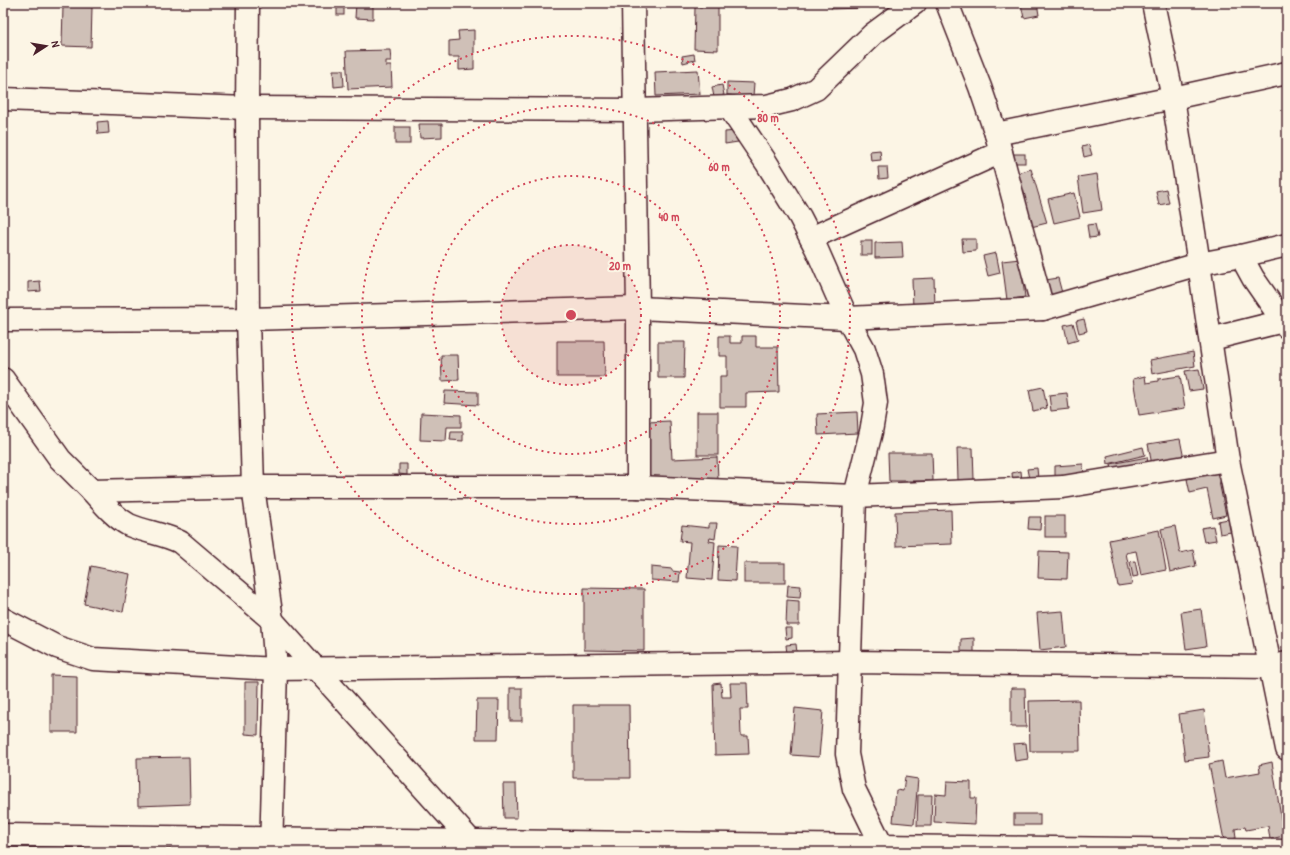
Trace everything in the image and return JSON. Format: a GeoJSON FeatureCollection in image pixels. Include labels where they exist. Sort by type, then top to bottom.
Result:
{"type":"FeatureCollection","features":[{"type":"Feature","properties":{"kind":"street"},"geometry":{"type":"LineString","coordinates":[[248,3],[248,319],[254,487],[272,620],[276,669],[271,845]]}},
{"type":"Feature","properties":{"kind":"street"},"geometry":{"type":"LineString","coordinates":[[632,3],[638,308],[638,487]]}},
{"type":"Feature","properties":{"kind":"street"},"geometry":{"type":"LineString","coordinates":[[3,99],[247,108],[635,110],[767,106],[792,100],[816,89],[873,34],[915,3]]}},
{"type":"Feature","properties":{"kind":"street"},"geometry":{"type":"LineString","coordinates":[[947,3],[980,87],[998,143],[1043,309]]}},
{"type":"Feature","properties":{"kind":"street"},"geometry":{"type":"LineString","coordinates":[[1153,3],[1174,98],[1228,460],[1283,668],[1287,749]]}},
{"type":"Feature","properties":{"kind":"street"},"geometry":{"type":"LineString","coordinates":[[811,238],[998,143],[1174,98],[1287,73]]}},
{"type":"Feature","properties":{"kind":"street"},"geometry":{"type":"LineString","coordinates":[[730,107],[782,186],[800,217],[847,318],[864,349],[872,374],[876,402],[871,432],[855,496],[846,754],[854,789],[882,846]]}},
{"type":"Feature","properties":{"kind":"street"},"geometry":{"type":"LineString","coordinates":[[3,320],[248,319],[638,308],[847,318],[1043,309],[1199,264],[1287,245]]}},
{"type":"Feature","properties":{"kind":"street"},"geometry":{"type":"LineString","coordinates":[[1210,339],[1285,323],[1253,278],[1241,256]]}},
{"type":"Feature","properties":{"kind":"street"},"geometry":{"type":"LineString","coordinates":[[3,378],[60,460],[116,516],[130,525],[180,542],[272,620],[471,841]]}},
{"type":"Feature","properties":{"kind":"street"},"geometry":{"type":"LineString","coordinates":[[92,491],[254,487],[638,487],[855,496],[1063,487],[1228,460]]}},
{"type":"Feature","properties":{"kind":"street"},"geometry":{"type":"LineString","coordinates":[[3,619],[57,647],[93,659],[276,669],[850,662],[1283,668]]}},
{"type":"Feature","properties":{"kind":"street"},"geometry":{"type":"LineString","coordinates":[[3,835],[271,845],[471,841],[604,847],[882,846],[1073,850],[1287,851]]}},
{"type":"Feature","properties":{"kind":"building"},"geometry":{"type":"Polygon","coordinates":[[[337,3],[344,3],[344,15],[337,15],[337,3]]]}},
{"type":"Feature","properties":{"kind":"building"},"geometry":{"type":"Polygon","coordinates":[[[356,3],[373,4],[373,19],[355,18],[356,3]]]}},
{"type":"Feature","properties":{"kind":"building"},"geometry":{"type":"Polygon","coordinates":[[[679,3],[690,3],[690,7],[679,7],[679,3]]]}},
{"type":"Feature","properties":{"kind":"building"},"geometry":{"type":"Polygon","coordinates":[[[759,3],[787,3],[787,5],[759,6],[759,3]]]}},
{"type":"Feature","properties":{"kind":"building"},"geometry":{"type":"Polygon","coordinates":[[[832,3],[859,3],[859,8],[832,9],[832,3]]]}},
{"type":"Feature","properties":{"kind":"building"},"geometry":{"type":"Polygon","coordinates":[[[993,3],[1005,3],[1006,6],[995,9],[993,3]]]}},
{"type":"Feature","properties":{"kind":"building"},"geometry":{"type":"Polygon","coordinates":[[[1037,3],[1039,15],[1024,18],[1021,4],[1037,3]]]}},
{"type":"Feature","properties":{"kind":"building"},"geometry":{"type":"Polygon","coordinates":[[[63,6],[92,7],[91,47],[62,46],[63,6]]]}},
{"type":"Feature","properties":{"kind":"building"},"geometry":{"type":"Polygon","coordinates":[[[695,7],[718,7],[718,50],[694,49],[695,7]]]}},
{"type":"Feature","properties":{"kind":"building"},"geometry":{"type":"Polygon","coordinates":[[[474,30],[474,69],[459,70],[459,57],[449,57],[449,41],[459,40],[458,31],[474,30]]]}},
{"type":"Feature","properties":{"kind":"building"},"geometry":{"type":"Polygon","coordinates":[[[390,50],[391,61],[386,61],[386,66],[391,66],[392,87],[348,89],[346,51],[390,50]]]}},
{"type":"Feature","properties":{"kind":"building"},"geometry":{"type":"Polygon","coordinates":[[[694,54],[695,60],[683,63],[682,56],[694,54]]]}},
{"type":"Feature","properties":{"kind":"building"},"geometry":{"type":"Polygon","coordinates":[[[333,70],[343,70],[344,86],[334,87],[333,70]]]}},
{"type":"Feature","properties":{"kind":"building"},"geometry":{"type":"Polygon","coordinates":[[[698,70],[700,94],[656,96],[655,72],[698,70]]]}},
{"type":"Feature","properties":{"kind":"building"},"geometry":{"type":"Polygon","coordinates":[[[727,82],[754,83],[753,96],[727,95],[727,82]]]}},
{"type":"Feature","properties":{"kind":"building"},"geometry":{"type":"Polygon","coordinates":[[[722,85],[724,95],[714,97],[712,87],[722,85]]]}},
{"type":"Feature","properties":{"kind":"building"},"geometry":{"type":"Polygon","coordinates":[[[108,121],[109,133],[98,134],[97,122],[108,121]]]}},
{"type":"Feature","properties":{"kind":"building"},"geometry":{"type":"Polygon","coordinates":[[[419,124],[442,124],[442,137],[420,138],[419,124]]]}},
{"type":"Feature","properties":{"kind":"building"},"geometry":{"type":"Polygon","coordinates":[[[395,127],[410,127],[410,144],[395,144],[395,127]]]}},
{"type":"Feature","properties":{"kind":"building"},"geometry":{"type":"Polygon","coordinates":[[[737,131],[738,142],[725,144],[725,132],[737,131]]]}},
{"type":"Feature","properties":{"kind":"building"},"geometry":{"type":"Polygon","coordinates":[[[1089,145],[1092,155],[1084,157],[1082,147],[1089,145]]]}},
{"type":"Feature","properties":{"kind":"building"},"geometry":{"type":"Polygon","coordinates":[[[880,150],[881,160],[871,161],[870,151],[880,150]]]}},
{"type":"Feature","properties":{"kind":"building"},"geometry":{"type":"Polygon","coordinates":[[[1013,154],[1025,154],[1025,163],[1013,163],[1013,154]]]}},
{"type":"Feature","properties":{"kind":"building"},"geometry":{"type":"Polygon","coordinates":[[[878,167],[887,167],[888,178],[879,179],[878,167]]]}},
{"type":"Feature","properties":{"kind":"building"},"geometry":{"type":"Polygon","coordinates":[[[1031,169],[1047,223],[1031,227],[1015,174],[1031,169]]]}},
{"type":"Feature","properties":{"kind":"building"},"geometry":{"type":"Polygon","coordinates":[[[1097,174],[1102,210],[1083,213],[1078,177],[1097,174]]]}},
{"type":"Feature","properties":{"kind":"building"},"geometry":{"type":"Polygon","coordinates":[[[1166,189],[1169,203],[1159,205],[1156,191],[1166,189]]]}},
{"type":"Feature","properties":{"kind":"building"},"geometry":{"type":"Polygon","coordinates":[[[1074,193],[1080,217],[1054,223],[1048,199],[1074,193]]]}},
{"type":"Feature","properties":{"kind":"building"},"geometry":{"type":"Polygon","coordinates":[[[1095,224],[1098,237],[1089,238],[1087,225],[1095,224]]]}},
{"type":"Feature","properties":{"kind":"building"},"geometry":{"type":"Polygon","coordinates":[[[962,239],[976,239],[976,251],[963,252],[962,239]]]}},
{"type":"Feature","properties":{"kind":"building"},"geometry":{"type":"Polygon","coordinates":[[[861,241],[872,241],[872,255],[861,255],[861,241]]]}},
{"type":"Feature","properties":{"kind":"building"},"geometry":{"type":"Polygon","coordinates":[[[902,242],[903,257],[875,258],[875,243],[902,242]]]}},
{"type":"Feature","properties":{"kind":"building"},"geometry":{"type":"Polygon","coordinates":[[[996,253],[1000,273],[988,276],[983,256],[996,253]]]}},
{"type":"Feature","properties":{"kind":"building"},"geometry":{"type":"Polygon","coordinates":[[[1020,259],[1025,297],[1007,300],[1002,261],[1020,259]]]}},
{"type":"Feature","properties":{"kind":"building"},"geometry":{"type":"Polygon","coordinates":[[[934,278],[935,308],[913,309],[912,279],[934,278]]]}},
{"type":"Feature","properties":{"kind":"building"},"geometry":{"type":"Polygon","coordinates":[[[1058,278],[1062,293],[1049,295],[1046,280],[1058,278]]]}},
{"type":"Feature","properties":{"kind":"building"},"geometry":{"type":"Polygon","coordinates":[[[40,281],[41,291],[28,292],[28,282],[40,281]]]}},
{"type":"Feature","properties":{"kind":"building"},"geometry":{"type":"Polygon","coordinates":[[[1084,319],[1087,331],[1079,333],[1076,321],[1084,319]]]}},
{"type":"Feature","properties":{"kind":"building"},"geometry":{"type":"Polygon","coordinates":[[[1073,323],[1078,340],[1068,343],[1064,325],[1073,323]]]}},
{"type":"Feature","properties":{"kind":"building"},"geometry":{"type":"Polygon","coordinates":[[[719,336],[730,336],[730,343],[742,343],[742,336],[756,336],[756,347],[778,347],[779,392],[746,393],[746,407],[720,407],[720,376],[727,376],[727,356],[719,356],[719,336]]]}},
{"type":"Feature","properties":{"kind":"building"},"geometry":{"type":"Polygon","coordinates":[[[557,341],[604,341],[605,377],[557,377],[557,341]]]}},
{"type":"Feature","properties":{"kind":"building"},"geometry":{"type":"Polygon","coordinates":[[[658,342],[685,342],[684,378],[658,378],[658,342]]]}},
{"type":"Feature","properties":{"kind":"building"},"geometry":{"type":"Polygon","coordinates":[[[1193,352],[1195,366],[1152,374],[1150,360],[1193,352]]]}},
{"type":"Feature","properties":{"kind":"building"},"geometry":{"type":"Polygon","coordinates":[[[441,355],[458,355],[459,380],[442,381],[441,355]]]}},
{"type":"Feature","properties":{"kind":"building"},"geometry":{"type":"Polygon","coordinates":[[[1199,369],[1203,389],[1189,391],[1185,371],[1199,369]]]}},
{"type":"Feature","properties":{"kind":"building"},"geometry":{"type":"Polygon","coordinates":[[[1145,376],[1146,383],[1158,381],[1158,379],[1180,376],[1185,408],[1139,415],[1133,379],[1145,376]]]}},
{"type":"Feature","properties":{"kind":"building"},"geometry":{"type":"Polygon","coordinates":[[[1043,387],[1047,408],[1033,411],[1029,390],[1043,387]]]}},
{"type":"Feature","properties":{"kind":"building"},"geometry":{"type":"Polygon","coordinates":[[[445,391],[478,392],[478,405],[444,403],[445,391]]]}},
{"type":"Feature","properties":{"kind":"building"},"geometry":{"type":"Polygon","coordinates":[[[1067,393],[1069,409],[1051,411],[1049,395],[1067,393]]]}},
{"type":"Feature","properties":{"kind":"building"},"geometry":{"type":"Polygon","coordinates":[[[697,412],[718,412],[718,455],[697,455],[697,412]]]}},
{"type":"Feature","properties":{"kind":"building"},"geometry":{"type":"Polygon","coordinates":[[[857,412],[858,433],[818,435],[817,414],[857,412]]]}},
{"type":"Feature","properties":{"kind":"building"},"geometry":{"type":"Polygon","coordinates":[[[421,413],[461,415],[461,427],[447,427],[446,441],[420,440],[421,413]]]}},
{"type":"Feature","properties":{"kind":"building"},"geometry":{"type":"Polygon","coordinates":[[[670,421],[672,459],[717,457],[718,480],[650,483],[647,422],[670,421]]]}},
{"type":"Feature","properties":{"kind":"building"},"geometry":{"type":"Polygon","coordinates":[[[451,432],[463,432],[463,441],[450,440],[451,432]]]}},
{"type":"Feature","properties":{"kind":"building"},"geometry":{"type":"Polygon","coordinates":[[[1180,439],[1184,459],[1152,465],[1148,444],[1180,439]]]}},
{"type":"Feature","properties":{"kind":"building"},"geometry":{"type":"Polygon","coordinates":[[[1143,447],[1145,455],[1108,464],[1107,456],[1143,447]]]}},
{"type":"Feature","properties":{"kind":"building"},"geometry":{"type":"Polygon","coordinates":[[[957,448],[973,448],[974,480],[958,480],[957,448]]]}},
{"type":"Feature","properties":{"kind":"building"},"geometry":{"type":"Polygon","coordinates":[[[888,453],[932,453],[933,481],[889,481],[888,453]]]}},
{"type":"Feature","properties":{"kind":"building"},"geometry":{"type":"Polygon","coordinates":[[[1147,457],[1149,469],[1113,476],[1111,464],[1147,457]]]}},
{"type":"Feature","properties":{"kind":"building"},"geometry":{"type":"Polygon","coordinates":[[[399,464],[407,464],[407,475],[399,474],[399,464]]]}},
{"type":"Feature","properties":{"kind":"building"},"geometry":{"type":"Polygon","coordinates":[[[1083,464],[1084,476],[1055,478],[1055,466],[1083,464]]]}},
{"type":"Feature","properties":{"kind":"building"},"geometry":{"type":"Polygon","coordinates":[[[1037,468],[1038,478],[1029,479],[1027,469],[1037,468]]]}},
{"type":"Feature","properties":{"kind":"building"},"geometry":{"type":"Polygon","coordinates":[[[1021,471],[1022,482],[1013,483],[1012,473],[1021,471]]]}},
{"type":"Feature","properties":{"kind":"building"},"geometry":{"type":"Polygon","coordinates":[[[1217,472],[1226,515],[1213,518],[1207,489],[1190,493],[1187,479],[1217,472]]]}},
{"type":"Feature","properties":{"kind":"building"},"geometry":{"type":"Polygon","coordinates":[[[951,510],[952,544],[896,546],[895,512],[951,510]]]}},
{"type":"Feature","properties":{"kind":"building"},"geometry":{"type":"Polygon","coordinates":[[[1045,516],[1065,516],[1065,537],[1045,537],[1045,516]]]}},
{"type":"Feature","properties":{"kind":"building"},"geometry":{"type":"Polygon","coordinates":[[[1029,517],[1041,517],[1040,530],[1028,529],[1029,517]]]}},
{"type":"Feature","properties":{"kind":"building"},"geometry":{"type":"Polygon","coordinates":[[[1228,519],[1231,532],[1220,534],[1218,521],[1228,519]]]}},
{"type":"Feature","properties":{"kind":"building"},"geometry":{"type":"Polygon","coordinates":[[[709,523],[717,523],[715,539],[710,538],[709,541],[715,542],[712,580],[687,578],[690,542],[680,541],[682,525],[709,528],[709,523]]]}},
{"type":"Feature","properties":{"kind":"building"},"geometry":{"type":"Polygon","coordinates":[[[1175,526],[1180,553],[1193,550],[1196,566],[1170,572],[1161,529],[1175,526]]]}},
{"type":"Feature","properties":{"kind":"building"},"geometry":{"type":"Polygon","coordinates":[[[1213,526],[1216,540],[1204,542],[1201,528],[1213,526]]]}},
{"type":"Feature","properties":{"kind":"building"},"geometry":{"type":"Polygon","coordinates":[[[1159,530],[1166,570],[1141,575],[1136,551],[1126,553],[1132,584],[1118,586],[1109,540],[1159,530]]]}},
{"type":"Feature","properties":{"kind":"building"},"geometry":{"type":"Polygon","coordinates":[[[719,545],[737,546],[735,581],[718,580],[719,545]]]}},
{"type":"Feature","properties":{"kind":"building"},"geometry":{"type":"Polygon","coordinates":[[[1039,551],[1068,552],[1067,579],[1038,578],[1039,551]]]}},
{"type":"Feature","properties":{"kind":"building"},"geometry":{"type":"Polygon","coordinates":[[[1135,561],[1138,576],[1133,577],[1130,562],[1135,561]]]}},
{"type":"Feature","properties":{"kind":"building"},"geometry":{"type":"Polygon","coordinates":[[[744,563],[785,563],[785,583],[744,583],[744,563]]]}},
{"type":"Feature","properties":{"kind":"building"},"geometry":{"type":"Polygon","coordinates":[[[91,566],[130,574],[123,612],[84,604],[91,566]]]}},
{"type":"Feature","properties":{"kind":"building"},"geometry":{"type":"Polygon","coordinates":[[[651,567],[672,569],[672,571],[680,572],[679,582],[651,580],[651,567]]]}},
{"type":"Feature","properties":{"kind":"building"},"geometry":{"type":"Polygon","coordinates":[[[788,585],[801,586],[800,598],[787,597],[788,585]]]}},
{"type":"Feature","properties":{"kind":"building"},"geometry":{"type":"Polygon","coordinates":[[[584,588],[644,589],[644,651],[584,650],[584,588]]]}},
{"type":"Feature","properties":{"kind":"building"},"geometry":{"type":"Polygon","coordinates":[[[787,600],[799,601],[799,625],[786,625],[787,600]]]}},
{"type":"Feature","properties":{"kind":"building"},"geometry":{"type":"Polygon","coordinates":[[[1201,609],[1206,646],[1186,649],[1181,612],[1201,609]]]}},
{"type":"Feature","properties":{"kind":"building"},"geometry":{"type":"Polygon","coordinates":[[[1063,611],[1066,647],[1040,650],[1037,613],[1063,611]]]}},
{"type":"Feature","properties":{"kind":"building"},"geometry":{"type":"Polygon","coordinates":[[[785,628],[792,628],[792,638],[786,639],[785,628]]]}},
{"type":"Feature","properties":{"kind":"building"},"geometry":{"type":"Polygon","coordinates":[[[974,638],[974,653],[961,654],[961,639],[974,638]]]}},
{"type":"Feature","properties":{"kind":"building"},"geometry":{"type":"Polygon","coordinates":[[[796,644],[797,653],[787,654],[786,645],[796,644]]]}},
{"type":"Feature","properties":{"kind":"building"},"geometry":{"type":"Polygon","coordinates":[[[51,675],[77,676],[77,732],[51,732],[51,675]]]}},
{"type":"Feature","properties":{"kind":"building"},"geometry":{"type":"Polygon","coordinates":[[[245,682],[259,682],[258,735],[245,734],[245,682]]]}},
{"type":"Feature","properties":{"kind":"building"},"geometry":{"type":"Polygon","coordinates":[[[721,683],[722,697],[731,697],[730,683],[747,683],[748,709],[740,709],[741,736],[748,736],[749,754],[715,755],[713,684],[721,683]]]}},
{"type":"Feature","properties":{"kind":"building"},"geometry":{"type":"Polygon","coordinates":[[[510,688],[522,688],[522,721],[510,721],[510,688]]]}},
{"type":"Feature","properties":{"kind":"building"},"geometry":{"type":"Polygon","coordinates":[[[1011,688],[1025,688],[1026,727],[1011,727],[1011,688]]]}},
{"type":"Feature","properties":{"kind":"building"},"geometry":{"type":"Polygon","coordinates":[[[477,700],[499,700],[498,739],[476,739],[477,700]]]}},
{"type":"Feature","properties":{"kind":"building"},"geometry":{"type":"Polygon","coordinates":[[[1079,700],[1080,751],[1030,751],[1029,701],[1079,700]]]}},
{"type":"Feature","properties":{"kind":"building"},"geometry":{"type":"Polygon","coordinates":[[[573,705],[629,705],[630,778],[573,778],[573,705]]]}},
{"type":"Feature","properties":{"kind":"building"},"geometry":{"type":"Polygon","coordinates":[[[795,708],[823,711],[819,757],[791,755],[795,708]]]}},
{"type":"Feature","properties":{"kind":"building"},"geometry":{"type":"Polygon","coordinates":[[[1204,710],[1209,757],[1185,760],[1179,714],[1204,710]]]}},
{"type":"Feature","properties":{"kind":"building"},"geometry":{"type":"Polygon","coordinates":[[[1026,743],[1028,759],[1015,761],[1013,744],[1026,743]]]}},
{"type":"Feature","properties":{"kind":"building"},"geometry":{"type":"Polygon","coordinates":[[[189,757],[190,804],[138,806],[137,758],[189,757]]]}},
{"type":"Feature","properties":{"kind":"building"},"geometry":{"type":"Polygon","coordinates":[[[1222,761],[1225,778],[1260,772],[1259,765],[1272,762],[1284,836],[1270,839],[1268,826],[1246,830],[1245,827],[1235,829],[1236,838],[1224,840],[1209,764],[1222,761]]]}},
{"type":"Feature","properties":{"kind":"building"},"geometry":{"type":"Polygon","coordinates":[[[905,777],[918,779],[914,824],[893,822],[896,790],[903,791],[905,777]]]}},
{"type":"Feature","properties":{"kind":"building"},"geometry":{"type":"Polygon","coordinates":[[[947,781],[971,782],[971,798],[976,798],[975,824],[934,822],[935,794],[946,795],[947,781]]]}},
{"type":"Feature","properties":{"kind":"building"},"geometry":{"type":"Polygon","coordinates":[[[503,784],[516,784],[517,818],[504,818],[503,784]]]}},
{"type":"Feature","properties":{"kind":"building"},"geometry":{"type":"Polygon","coordinates":[[[918,795],[932,795],[931,826],[917,826],[918,795]]]}},
{"type":"Feature","properties":{"kind":"building"},"geometry":{"type":"Polygon","coordinates":[[[1014,814],[1040,814],[1040,825],[1014,825],[1014,814]]]}}]}
